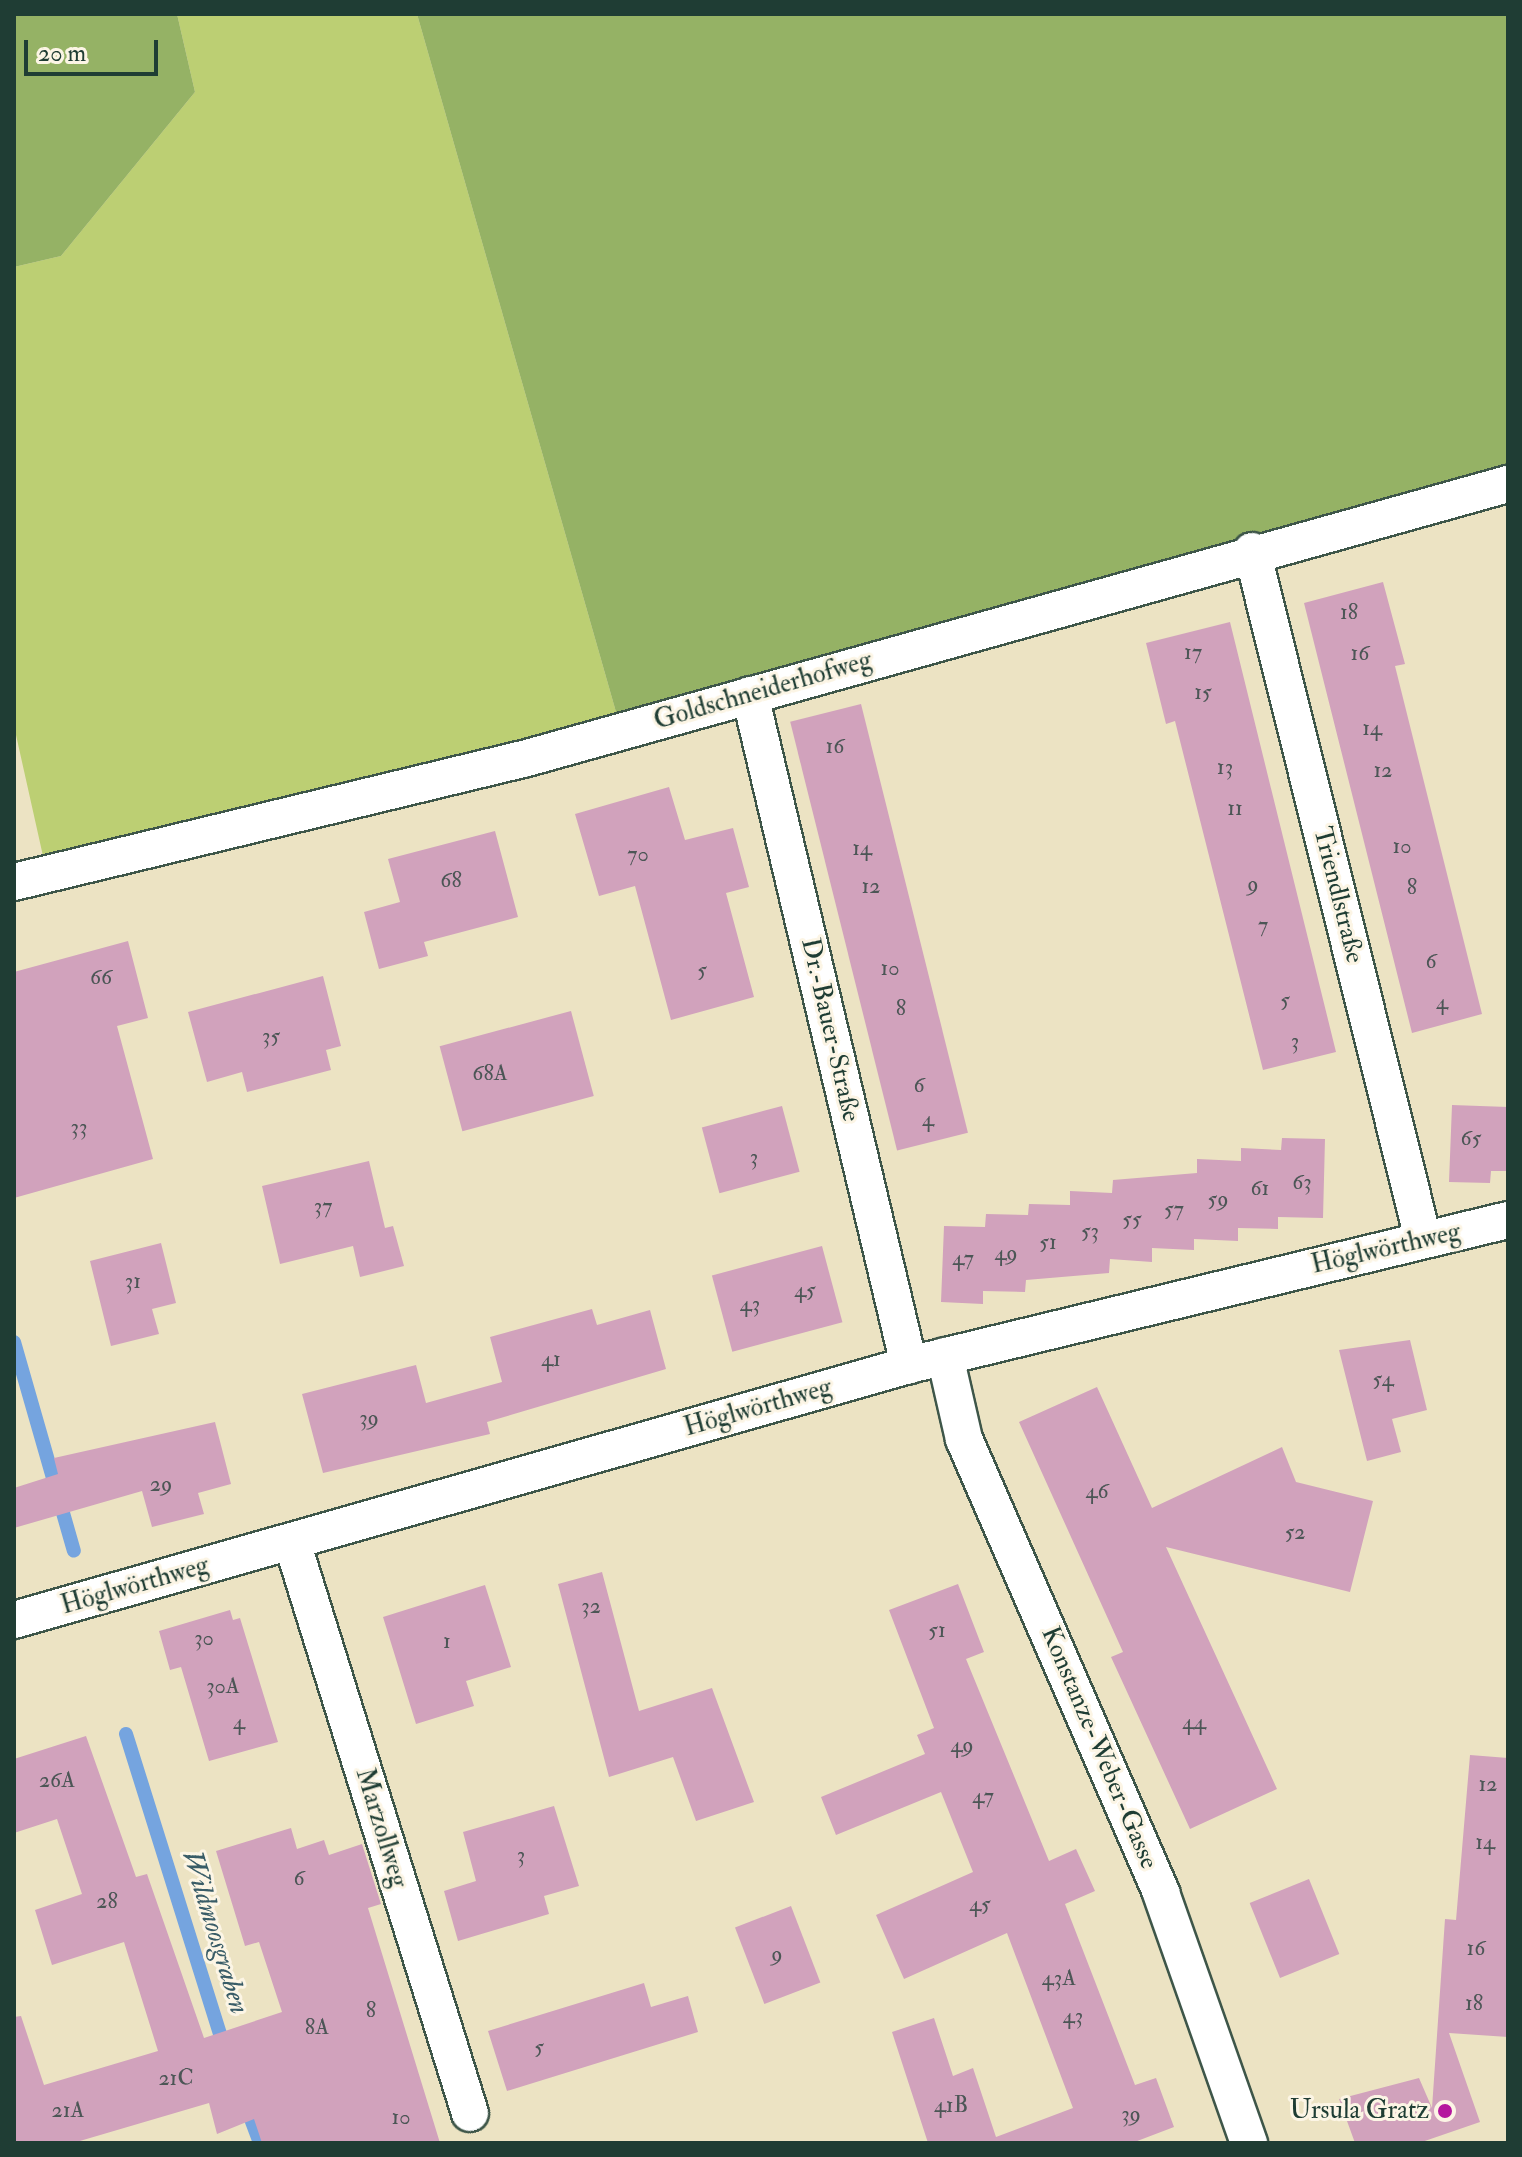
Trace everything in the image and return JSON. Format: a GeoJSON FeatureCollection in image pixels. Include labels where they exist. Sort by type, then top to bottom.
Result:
{"type":"FeatureCollection","features":[{"type":"Feature","properties":{"kind":"street","name":"Goldschneiderhofweg"},"geometry":{"type":"LineString","coordinates":[[14,882],[527,758],[1252,551],[1508,484]]}},
{"type":"Feature","properties":{"kind":"street","name":"Triendlstraße"},"geometry":{"type":"LineString","coordinates":[[1252,551],[1423,1239]]}},
{"type":"Feature","properties":{"kind":"street","name":"Dr.-Bauer-Straße"},"geometry":{"type":"LineString","coordinates":[[750,695],[909,1365]]}},
{"type":"Feature","properties":{"kind":"street","name":"Höglwörthweg"},"geometry":{"type":"LineString","coordinates":[[14,1620],[909,1365],[1508,1220]]}},
{"type":"Feature","properties":{"kind":"street","name":"Konstanze-Weber-Gasse"},"geometry":{"type":"LineString","coordinates":[[945,1356],[964,1439],[1161,1893],[1249,2143]]}},
{"type":"Feature","properties":{"kind":"street","name":"Marzollweg"},"geometry":{"type":"LineString","coordinates":[[292,1542],[470,2113]]}},
{"type":"Feature","properties":{"kind":"green space"},"geometry":{"type":"Polygon","coordinates":[[[14,14],[177,14],[195,92],[61,256],[14,267],[14,14]]]}},
{"type":"Feature","properties":{"kind":"green space"},"geometry":{"type":"Polygon","coordinates":[[[177,14],[417,14],[618,719],[45,865],[14,726],[14,267],[61,256],[195,92],[177,14]]]}},
{"type":"Feature","properties":{"kind":"green space"},"geometry":{"type":"Polygon","coordinates":[[[417,14],[1508,14],[1508,464],[618,719],[417,14]]]}},
{"type":"Feature","properties":{"kind":"building"},"geometry":{"type":"Polygon","coordinates":[[[1383,582],[1405,664],[1395,666],[1482,1014],[1412,1033],[1304,603],[1383,582]]]}},
{"type":"Feature","properties":{"kind":"building"},"geometry":{"type":"Polygon","coordinates":[[[1230,622],[1336,1052],[1263,1070],[1175,721],[1166,724],[1146,643],[1230,622]]]}},
{"type":"Feature","properties":{"kind":"building"},"geometry":{"type":"Polygon","coordinates":[[[861,704],[968,1133],[897,1151],[790,722],[861,704]]]}},
{"type":"Feature","properties":{"kind":"building"},"geometry":{"type":"Polygon","coordinates":[[[669,787],[685,840],[733,828],[749,887],[726,893],[754,997],[671,1020],[635,886],[599,896],[575,814],[669,787]]]}},
{"type":"Feature","properties":{"kind":"building"},"geometry":{"type":"Polygon","coordinates":[[[495,831],[518,917],[424,942],[428,956],[379,969],[364,912],[400,902],[388,859],[495,831]]]}},
{"type":"Feature","properties":{"kind":"building"},"geometry":{"type":"Polygon","coordinates":[[[128,941],[148,1018],[117,1026],[153,1159],[14,1198],[14,972],[128,941]]]}},
{"type":"Feature","properties":{"kind":"building"},"geometry":{"type":"Polygon","coordinates":[[[323,976],[341,1046],[326,1050],[331,1070],[247,1092],[242,1072],[207,1082],[188,1012],[323,976]]]}},
{"type":"Feature","properties":{"kind":"building"},"geometry":{"type":"Polygon","coordinates":[[[571,1011],[594,1096],[462,1131],[440,1046],[571,1011]]]}},
{"type":"Feature","properties":{"kind":"building"},"geometry":{"type":"Polygon","coordinates":[[[1452,1105],[1508,1107],[1508,1171],[1491,1171],[1490,1183],[1449,1182],[1452,1105]]]}},
{"type":"Feature","properties":{"kind":"building"},"geometry":{"type":"Polygon","coordinates":[[[782,1106],[800,1172],[719,1193],[702,1127],[782,1106]]]}},
{"type":"Feature","properties":{"kind":"building"},"geometry":{"type":"Polygon","coordinates":[[[1282,1138],[1325,1139],[1323,1218],[1278,1217],[1278,1229],[1238,1228],[1238,1241],[1194,1239],[1194,1250],[1152,1248],[1152,1262],[1110,1259],[1109,1273],[1026,1280],[1025,1292],[983,1291],[983,1304],[941,1302],[944,1226],[985,1227],[986,1214],[1028,1215],[1029,1204],[1070,1205],[1070,1191],[1112,1193],[1113,1180],[1197,1173],[1197,1159],[1241,1161],[1241,1148],[1281,1150],[1282,1138]]]}},
{"type":"Feature","properties":{"kind":"building"},"geometry":{"type":"Polygon","coordinates":[[[369,1161],[385,1228],[393,1226],[404,1266],[360,1277],[353,1246],[280,1264],[262,1186],[369,1161]]]}},
{"type":"Feature","properties":{"kind":"building"},"geometry":{"type":"Polygon","coordinates":[[[161,1243],[176,1303],[152,1309],[159,1334],[111,1346],[90,1261],[161,1243]]]}},
{"type":"Feature","properties":{"kind":"building"},"geometry":{"type":"Polygon","coordinates":[[[822,1246],[842,1322],[732,1352],[712,1276],[822,1246]]]}},
{"type":"Feature","properties":{"kind":"building"},"geometry":{"type":"Polygon","coordinates":[[[592,1309],[597,1325],[650,1310],[666,1369],[487,1422],[490,1434],[323,1473],[302,1394],[416,1365],[426,1403],[502,1382],[490,1337],[592,1309]]]}},
{"type":"Feature","properties":{"kind":"building"},"geometry":{"type":"Polygon","coordinates":[[[1410,1340],[1427,1410],[1392,1419],[1401,1452],[1367,1461],[1339,1350],[1410,1340]]]}},
{"type":"Feature","properties":{"kind":"building"},"geometry":{"type":"Polygon","coordinates":[[[1097,1387],[1152,1508],[1282,1447],[1296,1482],[1373,1501],[1350,1592],[1166,1547],[1277,1789],[1190,1829],[1111,1657],[1123,1652],[1019,1422],[1097,1387]]]}},
{"type":"Feature","properties":{"kind":"building"},"geometry":{"type":"Polygon","coordinates":[[[215,1422],[231,1484],[198,1493],[204,1514],[152,1527],[142,1491],[14,1528],[14,1488],[58,1474],[54,1458],[215,1422]]]}},
{"type":"Feature","properties":{"kind":"building"},"geometry":{"type":"Polygon","coordinates":[[[602,1572],[639,1711],[712,1688],[754,1802],[696,1821],[673,1757],[609,1777],[558,1584],[602,1572]]]}},
{"type":"Feature","properties":{"kind":"building"},"geometry":{"type":"Polygon","coordinates":[[[958,1584],[984,1652],[966,1659],[1049,1861],[1076,1849],[1095,1891],[1065,1904],[1135,2085],[1156,2078],[1174,2127],[1132,2143],[928,2143],[892,2032],[934,2018],[953,2076],[973,2068],[996,2137],[1073,2108],[1007,1933],[904,1979],[876,1915],[973,1872],[941,1792],[836,1835],[821,1797],[925,1754],[917,1735],[934,1728],[889,1610],[958,1584]]]}},
{"type":"Feature","properties":{"kind":"building"},"geometry":{"type":"Polygon","coordinates":[[[485,1585],[511,1667],[466,1681],[474,1706],[416,1724],[383,1617],[485,1585]]]}},
{"type":"Feature","properties":{"kind":"building"},"geometry":{"type":"Polygon","coordinates":[[[230,1610],[233,1620],[240,1618],[278,1742],[209,1761],[181,1667],[170,1670],[159,1631],[230,1610]]]}},
{"type":"Feature","properties":{"kind":"building"},"geometry":{"type":"Polygon","coordinates":[[[86,1736],[136,1877],[147,1874],[204,2038],[282,2012],[259,1942],[245,1946],[216,1851],[291,1828],[297,1849],[324,1840],[329,1855],[362,1844],[381,1904],[368,1908],[440,2143],[262,2143],[254,2119],[217,2134],[209,2103],[73,2143],[14,2143],[14,2017],[21,2016],[44,2085],[158,2051],[124,1942],[52,1965],[35,1910],[82,1894],[57,1819],[14,1833],[14,1759],[86,1736]]]}},
{"type":"Feature","properties":{"kind":"building"},"geometry":{"type":"Polygon","coordinates":[[[1470,1755],[1508,1758],[1508,2037],[1449,2033],[1480,2122],[1419,2143],[1355,2143],[1339,2099],[1419,2078],[1432,2108],[1445,1919],[1456,1920],[1470,1755]]]}},
{"type":"Feature","properties":{"kind":"building"},"geometry":{"type":"Polygon","coordinates":[[[554,1806],[579,1886],[544,1896],[549,1914],[458,1941],[444,1891],[476,1881],[463,1832],[554,1806]]]}},
{"type":"Feature","properties":{"kind":"building"},"geometry":{"type":"Polygon","coordinates":[[[1309,1879],[1339,1954],[1280,1978],[1250,1903],[1309,1879]]]}},
{"type":"Feature","properties":{"kind":"building"},"geometry":{"type":"Polygon","coordinates":[[[791,1906],[820,1983],[764,2004],[735,1928],[791,1906]]]}},
{"type":"Feature","properties":{"kind":"building"},"geometry":{"type":"Polygon","coordinates":[[[644,1983],[651,2007],[688,1996],[698,2032],[507,2091],[488,2031],[644,1983]]]}},
{"type":"Feature","properties":{"kind":"waterway","name":"Wildmoosgraben"},"geometry":{"type":"LineString","coordinates":[[14,1342],[74,1551]]}},
{"type":"Feature","properties":{"kind":"waterway","name":"Wildmoosgraben"},"geometry":{"type":"LineString","coordinates":[[126,1734],[225,2050]]}},
{"type":"Feature","properties":{"kind":"waterway","name":"Wildmoosgraben"},"geometry":{"type":"LineString","coordinates":[[245,2103],[260,2143]]}},
{"type":"Feature","properties":{"kind":"place","name":"Ursula Gratz"},"geometry":{"type":"Point","coordinates":[1445,2111]}}]}
